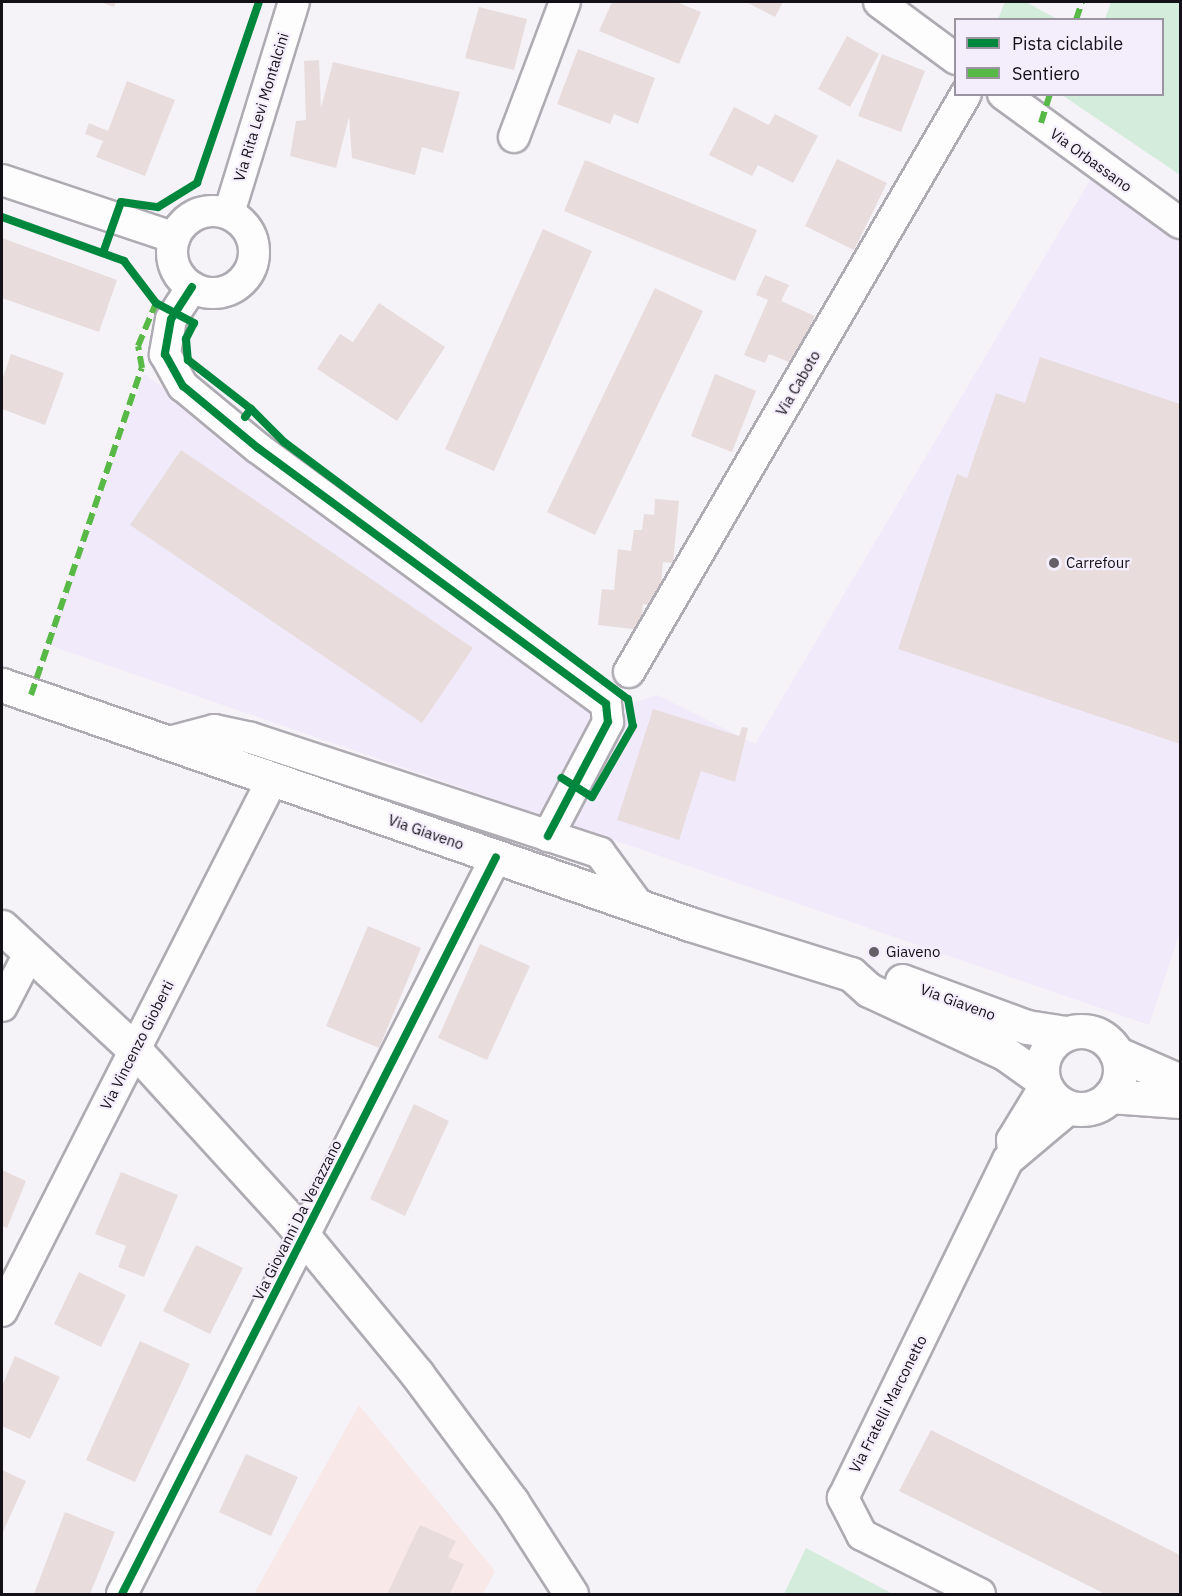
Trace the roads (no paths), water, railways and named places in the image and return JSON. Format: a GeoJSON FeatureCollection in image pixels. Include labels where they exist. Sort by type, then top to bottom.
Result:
{"type":"FeatureCollection","features":[{"type":"Feature","properties":{"kind":"main road","name":"Via Giaveno"},"geometry":{"type":"LineString","coordinates":[[2,685],[639,906],[851,974],[876,972],[1027,1027],[1066,1033]]}},
{"type":"Feature","properties":{"kind":"main road"},"geometry":{"type":"LineString","coordinates":[[2,927],[135,1050],[304,1237],[417,1374],[512,1502],[571,1594]]}},
{"type":"Feature","properties":{"kind":"main road","name":"Via Giaveno"},"geometry":{"type":"LineString","coordinates":[[851,974],[869,990],[1006,1054],[1044,1083]]}},
{"type":"Feature","properties":{"kind":"main road"},"geometry":{"type":"LineString","coordinates":[[1116,1053],[1119,1076],[1110,1096],[1090,1108],[1070,1108],[1044,1083],[1046,1051],[1066,1033],[1094,1033],[1116,1053],[1180,1081]]}},
{"type":"Feature","properties":{"kind":"main road"},"geometry":{"type":"LineString","coordinates":[[1110,1096],[1180,1101]]}},
{"type":"Feature","properties":{"kind":"street","name":"Via Rita Levi Montalcini"},"geometry":{"type":"LineString","coordinates":[[229,213],[294,2]]}},
{"type":"Feature","properties":{"kind":"street"},"geometry":{"type":"LineString","coordinates":[[514,137],[565,2]]}},
{"type":"Feature","properties":{"kind":"street"},"geometry":{"type":"LineString","coordinates":[[879,2],[954,58]]}},
{"type":"Feature","properties":{"kind":"street","name":"Via Caboto"},"geometry":{"type":"LineString","coordinates":[[630,672],[965,96]]}},
{"type":"Feature","properties":{"kind":"street","name":"Via Orbassano"},"geometry":{"type":"LineString","coordinates":[[1006,96],[1180,223]]}},
{"type":"Feature","properties":{"kind":"street"},"geometry":{"type":"LineString","coordinates":[[2,180],[175,238]]}},
{"type":"Feature","properties":{"kind":"street"},"geometry":{"type":"LineString","coordinates":[[229,213],[252,239],[252,266],[227,291],[192,287],[175,266],[175,238],[192,216],[229,213]]}},
{"type":"Feature","properties":{"kind":"street"},"geometry":{"type":"LineString","coordinates":[[192,287],[171,319],[165,354],[183,386],[258,448],[606,704],[608,722],[548,836]]}},
{"type":"Feature","properties":{"kind":"street"},"geometry":{"type":"LineString","coordinates":[[169,742],[214,730],[251,738],[600,852],[639,906]]}},
{"type":"Feature","properties":{"kind":"street","name":"Via Vincenzo Gioberti"},"geometry":{"type":"LineString","coordinates":[[2,1311],[273,778]]}},
{"type":"Feature","properties":{"kind":"street","name":"Via Giovanni Da Verazzano"},"geometry":{"type":"LineString","coordinates":[[122,1594],[496,857]]}},
{"type":"Feature","properties":{"kind":"street"},"geometry":{"type":"LineString","coordinates":[[2,1006],[30,952]]}},
{"type":"Feature","properties":{"kind":"street","name":"Via Fratelli Marconetto"},"geometry":{"type":"LineString","coordinates":[[1013,1152],[1012,1140],[1044,1083]]}},
{"type":"Feature","properties":{"kind":"street","name":"Via Fratelli Marconetto"},"geometry":{"type":"LineString","coordinates":[[980,1594],[862,1535],[843,1498],[1013,1152],[1070,1108]]}},
{"type":"Feature","properties":{"kind":"place","name":"Carrefour"},"geometry":{"type":"Point","coordinates":[1054,563]}},
{"type":"Feature","properties":{"kind":"place","name":"Giaveno"},"geometry":{"type":"Point","coordinates":[874,952]}}]}
